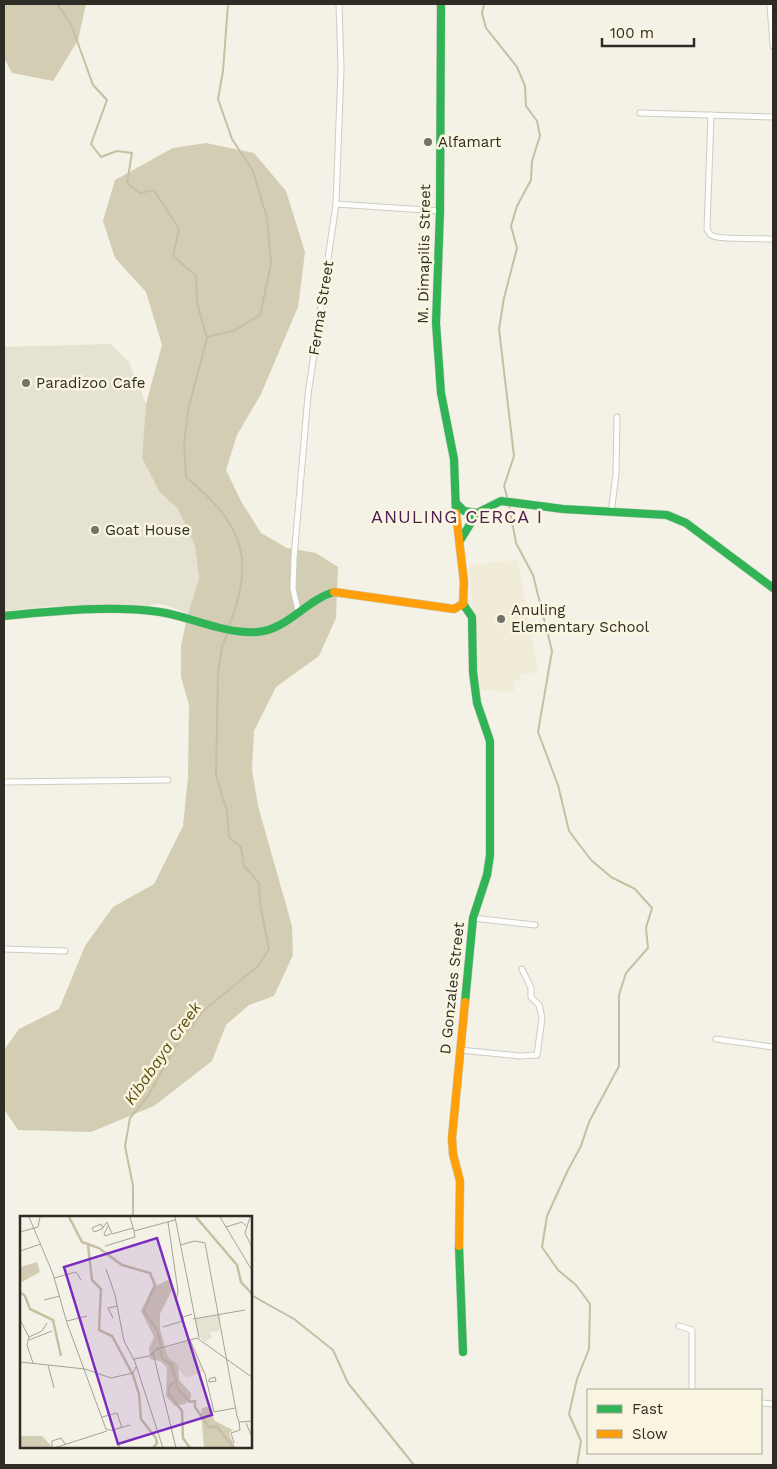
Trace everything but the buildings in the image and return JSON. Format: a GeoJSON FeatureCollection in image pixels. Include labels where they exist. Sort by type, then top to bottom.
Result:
{"type":"FeatureCollection","features":[{"type":"Feature","properties":{"kind":"main road","name":"M. Dimapilis Street"},"geometry":{"type":"LineString","coordinates":[[441,4],[437,361],[454,459],[464,592],[462,604]]}},
{"type":"Feature","properties":{"kind":"main road"},"geometry":{"type":"LineString","coordinates":[[460,539],[477,513],[501,501],[515,501],[563,509],[667,515],[676,518],[773,588]]}},
{"type":"Feature","properties":{"kind":"main road"},"geometry":{"type":"LineString","coordinates":[[456,502],[464,511],[477,513]]}},
{"type":"Feature","properties":{"kind":"main road"},"geometry":{"type":"LineString","coordinates":[[4,616],[72,611],[157,611],[199,619],[220,627],[242,631],[266,631],[288,620],[298,610],[318,597],[337,591],[454,608],[462,604]]}},
{"type":"Feature","properties":{"kind":"main road","name":"D Gonzales Street"},"geometry":{"type":"LineString","coordinates":[[462,604],[472,617],[473,672],[477,703],[488,731],[491,749],[489,868],[473,918],[452,1138],[453,1154],[460,1181],[458,1231],[463,1352]]}},
{"type":"Feature","properties":{"kind":"street","name":"Ferma Street"},"geometry":{"type":"LineString","coordinates":[[298,610],[293,589],[294,558],[307,404],[336,204],[340,68],[339,4]]}},
{"type":"Feature","properties":{"kind":"street"},"geometry":{"type":"LineString","coordinates":[[770,4],[773,46]]}},
{"type":"Feature","properties":{"kind":"street"},"geometry":{"type":"LineString","coordinates":[[640,114],[773,117]]}},
{"type":"Feature","properties":{"kind":"street"},"geometry":{"type":"LineString","coordinates":[[711,115],[707,229],[711,236],[720,239],[739,237],[773,239]]}},
{"type":"Feature","properties":{"kind":"street"},"geometry":{"type":"LineString","coordinates":[[336,204],[440,211]]}},
{"type":"Feature","properties":{"kind":"street"},"geometry":{"type":"LineString","coordinates":[[611,513],[616,474],[617,417]]}},
{"type":"Feature","properties":{"kind":"street"},"geometry":{"type":"LineString","coordinates":[[4,782],[168,780]]}},
{"type":"Feature","properties":{"kind":"street"},"geometry":{"type":"LineString","coordinates":[[473,918],[535,925]]}},
{"type":"Feature","properties":{"kind":"street"},"geometry":{"type":"LineString","coordinates":[[4,949],[65,951]]}},
{"type":"Feature","properties":{"kind":"street"},"geometry":{"type":"LineString","coordinates":[[460,1050],[520,1056],[537,1055],[542,1018],[539,1005],[531,997],[531,988],[522,969]]}},
{"type":"Feature","properties":{"kind":"street"},"geometry":{"type":"LineString","coordinates":[[716,1039],[773,1047]]}},
{"type":"Feature","properties":{"kind":"street"},"geometry":{"type":"LineString","coordinates":[[679,1326],[692,1330],[692,1389]]}},
{"type":"Feature","properties":{"kind":"shaded area"},"geometry":{"type":"Polygon","coordinates":[[[4,4],[86,4],[78,40],[53,81],[12,73],[4,58],[4,4]]]}},
{"type":"Feature","properties":{"kind":"shaded area"},"geometry":{"type":"Polygon","coordinates":[[[206,143],[254,153],[286,191],[305,252],[298,307],[261,394],[237,435],[226,470],[241,501],[261,533],[287,548],[316,553],[338,567],[336,618],[319,656],[276,687],[254,731],[252,770],[258,806],[292,926],[293,955],[274,996],[249,1005],[226,1025],[212,1061],[154,1106],[91,1132],[18,1130],[4,1109],[4,1050],[19,1029],[59,1009],[85,946],[113,907],[154,884],[183,826],[188,777],[189,705],[181,677],[181,646],[188,613],[199,579],[195,546],[178,509],[159,491],[142,458],[146,404],[162,345],[146,292],[115,258],[103,221],[115,180],[173,148],[206,143]]]}},
{"type":"Feature","properties":{"kind":"shaded area"},"geometry":{"type":"Polygon","coordinates":[[[110,344],[129,362],[146,404],[142,458],[159,491],[178,509],[195,546],[199,579],[188,613],[162,604],[147,607],[52,606],[4,611],[4,347],[110,344]]]}},
{"type":"Feature","properties":{"kind":"shaded area","name":"Anuling Elementary School"},"geometry":{"type":"Polygon","coordinates":[[[518,560],[538,672],[519,675],[521,681],[514,681],[514,692],[479,690],[469,565],[518,560]]]}},
{"type":"Feature","properties":{"kind":"waterway","name":"Kibabaya Creek"},"geometry":{"type":"LineString","coordinates":[[57,4],[71,24],[93,85],[107,100],[91,144],[101,157],[117,151],[132,153],[127,183],[140,193],[154,190],[179,229],[173,256],[196,276],[197,303],[207,338],[189,406],[184,442],[186,477],[220,510],[231,526],[239,543],[242,560],[242,580],[229,626]]}},
{"type":"Feature","properties":{"kind":"waterway","name":"Kibabaya Creek"},"geometry":{"type":"LineString","coordinates":[[207,337],[235,330],[260,315],[271,264],[267,218],[253,171],[232,139],[218,99],[223,71],[228,4]]}},
{"type":"Feature","properties":{"kind":"waterway"},"geometry":{"type":"LineString","coordinates":[[484,4],[482,13],[486,28],[517,67],[525,86],[526,106],[537,121],[540,136],[532,161],[531,180],[517,206],[511,226],[517,248],[504,298],[499,329],[514,456],[504,486],[508,500]]}},
{"type":"Feature","properties":{"kind":"waterway"},"geometry":{"type":"LineString","coordinates":[[509,505],[516,543],[533,575],[552,651],[538,732],[558,785],[569,831],[591,860],[611,877],[635,889],[652,908],[646,928],[648,948],[626,973],[619,995],[619,1066],[589,1122],[581,1146],[547,1216],[542,1247],[558,1270],[576,1285],[590,1304],[589,1349],[577,1379],[569,1414],[581,1441],[577,1465]]}},
{"type":"Feature","properties":{"kind":"waterway","name":"Kibabaya Creek"},"geometry":{"type":"LineString","coordinates":[[133,1216],[133,1186],[125,1146],[130,1118],[148,1096],[176,1046],[203,1011],[258,966],[269,949],[260,904],[259,883],[244,866],[241,847],[229,837],[227,811],[216,776],[218,673],[222,647],[228,631]]}},
{"type":"Feature","properties":{"kind":"waterway","name":"Kibabaya Creek"},"geometry":{"type":"LineString","coordinates":[[252,1296],[294,1319],[333,1350],[348,1383],[414,1465]]}},
{"type":"Feature","properties":{"kind":"traffic: fast"},"geometry":{"type":"LineString","coordinates":[[441,4],[440,211],[436,323],[441,393],[454,459],[456,513]]}},
{"type":"Feature","properties":{"kind":"traffic: fast"},"geometry":{"type":"LineString","coordinates":[[461,539],[477,513],[501,501],[563,509],[667,515],[686,523],[773,588]]}},
{"type":"Feature","properties":{"kind":"traffic: fast"},"geometry":{"type":"LineString","coordinates":[[456,503],[464,511],[477,513]]}},
{"type":"Feature","properties":{"kind":"traffic: fast"},"geometry":{"type":"LineString","coordinates":[[4,616],[82,610],[141,610],[172,614],[220,628],[257,632],[278,626],[314,601],[334,592]]}},
{"type":"Feature","properties":{"kind":"traffic: fast"},"geometry":{"type":"LineString","coordinates":[[463,604],[472,617],[473,672],[477,703],[490,741],[490,855],[487,875],[473,918],[465,1002]]}},
{"type":"Feature","properties":{"kind":"traffic: fast"},"geometry":{"type":"LineString","coordinates":[[459,1246],[463,1352]]}},
{"type":"Feature","properties":{"kind":"traffic: slow"},"geometry":{"type":"LineString","coordinates":[[334,592],[454,609],[463,604],[464,582],[456,513]]}},
{"type":"Feature","properties":{"kind":"traffic: slow"},"geometry":{"type":"LineString","coordinates":[[459,1246],[460,1181],[453,1154],[452,1138],[465,1002]]}},
{"type":"Feature","properties":{"kind":"place","name":"Alfamart"},"geometry":{"type":"Point","coordinates":[428,142]}},
{"type":"Feature","properties":{"kind":"place","name":"Paradizoo Cafe"},"geometry":{"type":"Point","coordinates":[26,383]}},
{"type":"Feature","properties":{"kind":"place","name":"Goat House"},"geometry":{"type":"Point","coordinates":[95,530]}},
{"type":"Feature","properties":{"kind":"place","name":"Anuling Elementary School"},"geometry":{"type":"Point","coordinates":[501,619]}},
{"type":"Feature","properties":{"kind":"district","name":"ANULING CERCA I"},"geometry":{"type":"Point","coordinates":[457,517]}}]}
